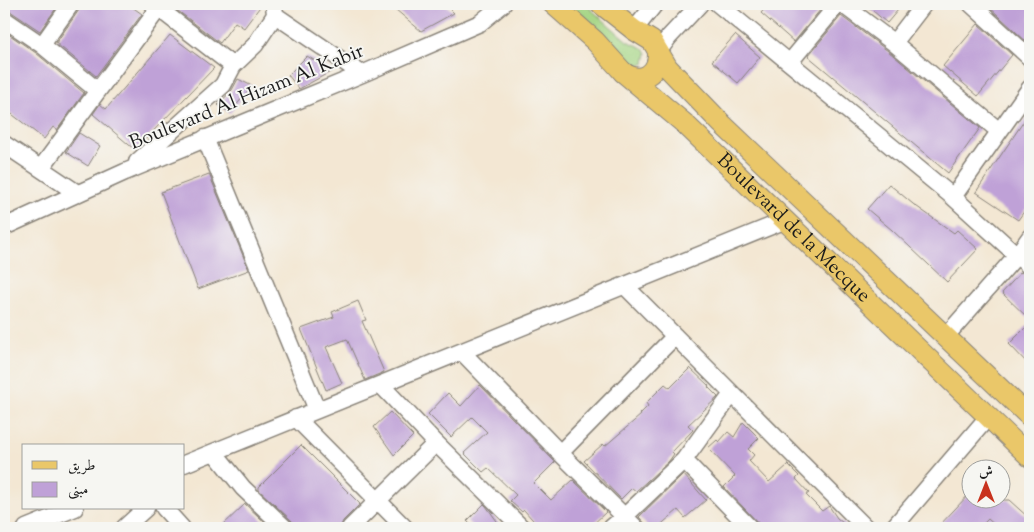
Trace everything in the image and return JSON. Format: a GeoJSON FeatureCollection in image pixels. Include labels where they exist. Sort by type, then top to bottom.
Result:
{"type":"FeatureCollection","features":[{"type":"Feature","properties":{"kind":"main road","name":"Boulevard de la Mecque"},"geometry":{"type":"LineString","coordinates":[[553,4],[595,41],[623,72],[685,124],[1030,457]]}},
{"type":"Feature","properties":{"kind":"main road","name":"Boulevard de la Mecque"},"geometry":{"type":"LineString","coordinates":[[601,4],[634,30],[652,41],[668,68],[722,124],[1030,417]]}},
{"type":"Feature","properties":{"kind":"main road"},"geometry":{"type":"LineString","coordinates":[[623,72],[635,78],[648,75],[657,66],[658,52]]}},
{"type":"Feature","properties":{"kind":"street"},"geometry":{"type":"LineString","coordinates":[[42,45],[71,4]]}},
{"type":"Feature","properties":{"kind":"street","name":"Boulevard Al Hizam Al Kabir"},"geometry":{"type":"LineString","coordinates":[[4,227],[77,193],[205,138],[362,74],[480,23],[503,4]]}},
{"type":"Feature","properties":{"kind":"street"},"geometry":{"type":"LineString","coordinates":[[634,30],[655,4]]}},
{"type":"Feature","properties":{"kind":"street"},"geometry":{"type":"LineString","coordinates":[[658,52],[663,44],[700,4]]}},
{"type":"Feature","properties":{"kind":"street"},"geometry":{"type":"LineString","coordinates":[[718,4],[953,197],[1030,267]]}},
{"type":"Feature","properties":{"kind":"street"},"geometry":{"type":"LineString","coordinates":[[790,62],[838,4]]}},
{"type":"Feature","properties":{"kind":"street"},"geometry":{"type":"LineString","coordinates":[[842,4],[894,44],[999,131]]}},
{"type":"Feature","properties":{"kind":"street"},"geometry":{"type":"LineString","coordinates":[[894,44],[924,4]]}},
{"type":"Feature","properties":{"kind":"street"},"geometry":{"type":"LineString","coordinates":[[972,4],[1030,58]]}},
{"type":"Feature","properties":{"kind":"street"},"geometry":{"type":"LineString","coordinates":[[41,168],[98,91],[156,6],[233,66]]}},
{"type":"Feature","properties":{"kind":"street"},"geometry":{"type":"LineString","coordinates":[[126,172],[223,85],[233,66],[255,45],[275,9],[362,74]]}},
{"type":"Feature","properties":{"kind":"street"},"geometry":{"type":"LineString","coordinates":[[4,20],[42,45],[98,91]]}},
{"type":"Feature","properties":{"kind":"street"},"geometry":{"type":"LineString","coordinates":[[953,197],[1030,88]]}},
{"type":"Feature","properties":{"kind":"street"},"geometry":{"type":"LineString","coordinates":[[205,138],[317,410]]}},
{"type":"Feature","properties":{"kind":"street"},"geometry":{"type":"LineString","coordinates":[[4,144],[77,193]]}},
{"type":"Feature","properties":{"kind":"street"},"geometry":{"type":"LineString","coordinates":[[185,464],[786,220]]}},
{"type":"Feature","properties":{"kind":"street"},"geometry":{"type":"LineString","coordinates":[[946,336],[1017,255],[1030,237]]}},
{"type":"Feature","properties":{"kind":"street"},"geometry":{"type":"LineString","coordinates":[[625,286],[866,528]]}},
{"type":"Feature","properties":{"kind":"street"},"geometry":{"type":"LineString","coordinates":[[560,453],[675,336]]}},
{"type":"Feature","properties":{"kind":"street"},"geometry":{"type":"LineString","coordinates":[[462,352],[560,453],[631,522]]}},
{"type":"Feature","properties":{"kind":"street"},"geometry":{"type":"LineString","coordinates":[[381,385],[436,443],[522,528]]}},
{"type":"Feature","properties":{"kind":"street"},"geometry":{"type":"LineString","coordinates":[[610,528],[631,522],[684,460],[732,394]]}},
{"type":"Feature","properties":{"kind":"street"},"geometry":{"type":"LineString","coordinates":[[893,528],[988,417]]}},
{"type":"Feature","properties":{"kind":"street"},"geometry":{"type":"LineString","coordinates":[[296,418],[405,528]]}},
{"type":"Feature","properties":{"kind":"street"},"geometry":{"type":"LineString","coordinates":[[350,528],[436,443]]}},
{"type":"Feature","properties":{"kind":"street"},"geometry":{"type":"LineString","coordinates":[[214,452],[243,488],[285,528]]}},
{"type":"Feature","properties":{"kind":"street"},"geometry":{"type":"LineString","coordinates":[[684,460],[750,528]]}},
{"type":"Feature","properties":{"kind":"street"},"geometry":{"type":"LineString","coordinates":[[26,528],[70,510]]}},
{"type":"Feature","properties":{"kind":"street"},"geometry":{"type":"LineString","coordinates":[[124,528],[144,510]]}},
{"type":"Feature","properties":{"kind":"street"},"geometry":{"type":"LineString","coordinates":[[166,510],[182,528]]}},
{"type":"Feature","properties":{"kind":"green space"},"geometry":{"type":"Polygon","coordinates":[[[569,4],[585,4],[627,41],[643,48],[647,53],[645,63],[636,67],[630,64],[621,49],[569,4]]]}},
{"type":"Feature","properties":{"kind":"building"},"geometry":{"type":"Polygon","coordinates":[[[4,4],[59,4],[40,31],[4,9],[4,4]]]}},
{"type":"Feature","properties":{"kind":"building"},"geometry":{"type":"Polygon","coordinates":[[[81,4],[128,4],[142,14],[96,76],[56,43],[79,10],[81,4]]]}},
{"type":"Feature","properties":{"kind":"building"},"geometry":{"type":"Polygon","coordinates":[[[169,4],[262,4],[244,28],[235,22],[220,43],[169,4]]]}},
{"type":"Feature","properties":{"kind":"building"},"geometry":{"type":"Polygon","coordinates":[[[389,4],[445,4],[454,13],[421,31],[389,4]]]}},
{"type":"Feature","properties":{"kind":"building"},"geometry":{"type":"Polygon","coordinates":[[[769,4],[825,4],[794,42],[761,13],[769,4]]]}},
{"type":"Feature","properties":{"kind":"building"},"geometry":{"type":"Polygon","coordinates":[[[865,4],[903,4],[887,23],[865,4]]]}},
{"type":"Feature","properties":{"kind":"building"},"geometry":{"type":"Polygon","coordinates":[[[986,4],[1030,4],[1030,45],[986,4]]]}},
{"type":"Feature","properties":{"kind":"building"},"geometry":{"type":"Polygon","coordinates":[[[841,16],[888,51],[980,128],[948,173],[808,56],[841,16]]]}},
{"type":"Feature","properties":{"kind":"building"},"geometry":{"type":"Polygon","coordinates":[[[978,24],[1012,55],[978,96],[943,66],[978,24]]]}},
{"type":"Feature","properties":{"kind":"building"},"geometry":{"type":"Polygon","coordinates":[[[4,31],[36,53],[84,93],[57,130],[53,127],[44,139],[4,108],[4,31]]]}},
{"type":"Feature","properties":{"kind":"building"},"geometry":{"type":"Polygon","coordinates":[[[170,35],[214,68],[135,150],[93,114],[100,104],[106,109],[170,35]]]}},
{"type":"Feature","properties":{"kind":"building"},"geometry":{"type":"Polygon","coordinates":[[[735,35],[760,57],[738,83],[712,61],[735,35]]]}},
{"type":"Feature","properties":{"kind":"building"},"geometry":{"type":"Polygon","coordinates":[[[307,56],[332,71],[299,89],[288,75],[307,56]]]}},
{"type":"Feature","properties":{"kind":"building"},"geometry":{"type":"Polygon","coordinates":[[[238,79],[252,86],[230,113],[218,105],[232,90],[238,79]]]}},
{"type":"Feature","properties":{"kind":"building"},"geometry":{"type":"Polygon","coordinates":[[[1030,112],[1030,203],[1018,220],[976,192],[1030,112]]]}},
{"type":"Feature","properties":{"kind":"building"},"geometry":{"type":"Polygon","coordinates":[[[79,133],[100,146],[88,166],[66,152],[79,133]]]}},
{"type":"Feature","properties":{"kind":"building"},"geometry":{"type":"Polygon","coordinates":[[[209,174],[249,270],[198,289],[161,192],[209,174]]]}},
{"type":"Feature","properties":{"kind":"building"},"geometry":{"type":"Polygon","coordinates":[[[889,184],[913,204],[954,233],[957,230],[978,249],[947,282],[867,209],[889,184]]]}},
{"type":"Feature","properties":{"kind":"building"},"geometry":{"type":"Polygon","coordinates":[[[1021,272],[1030,277],[1030,320],[1002,293],[1021,272]]]}},
{"type":"Feature","properties":{"kind":"building"},"geometry":{"type":"Polygon","coordinates":[[[358,301],[366,320],[362,321],[384,372],[365,380],[347,339],[326,347],[342,383],[326,390],[301,329],[334,317],[332,312],[358,301]]]}},
{"type":"Feature","properties":{"kind":"building"},"geometry":{"type":"Polygon","coordinates":[[[1030,323],[1030,366],[1009,344],[1030,323]]]}},
{"type":"Feature","properties":{"kind":"building"},"geometry":{"type":"Polygon","coordinates":[[[690,368],[718,397],[688,425],[693,430],[672,452],[674,454],[669,461],[636,491],[632,488],[621,499],[584,461],[603,444],[605,446],[641,415],[648,406],[646,403],[665,384],[670,388],[690,368]]]}},
{"type":"Feature","properties":{"kind":"building"},"geometry":{"type":"Polygon","coordinates":[[[480,385],[555,462],[534,483],[551,500],[573,480],[606,512],[589,528],[540,528],[524,510],[522,512],[510,501],[516,495],[488,468],[483,472],[464,453],[487,432],[472,417],[451,437],[428,414],[448,393],[461,406],[480,385]]]}},
{"type":"Feature","properties":{"kind":"building"},"geometry":{"type":"Polygon","coordinates":[[[390,412],[413,436],[394,455],[374,427],[390,412]]]}},
{"type":"Feature","properties":{"kind":"building"},"geometry":{"type":"Polygon","coordinates":[[[743,422],[759,438],[748,449],[754,455],[749,461],[769,482],[788,465],[799,476],[796,479],[809,493],[806,495],[822,511],[829,506],[837,518],[849,528],[763,528],[724,487],[735,476],[708,448],[717,440],[719,442],[728,432],[734,437],[743,422]]]}},
{"type":"Feature","properties":{"kind":"building"},"geometry":{"type":"Polygon","coordinates":[[[301,445],[360,504],[343,521],[340,528],[295,528],[292,521],[259,490],[259,487],[301,445]]]}},
{"type":"Feature","properties":{"kind":"building"},"geometry":{"type":"Polygon","coordinates":[[[683,474],[706,500],[685,518],[678,510],[657,528],[649,528],[639,517],[683,474]]]}},
{"type":"Feature","properties":{"kind":"building"},"geometry":{"type":"Polygon","coordinates":[[[962,502],[962,510],[1012,510],[1012,503],[1030,519],[1030,528],[998,528],[988,519],[979,528],[937,528],[962,502]]]}},
{"type":"Feature","properties":{"kind":"building"},"geometry":{"type":"Polygon","coordinates":[[[245,504],[271,528],[220,528],[245,504]]]}},
{"type":"Feature","properties":{"kind":"building"},"geometry":{"type":"Polygon","coordinates":[[[484,504],[502,528],[474,528],[467,521],[484,504]]]}}]}
